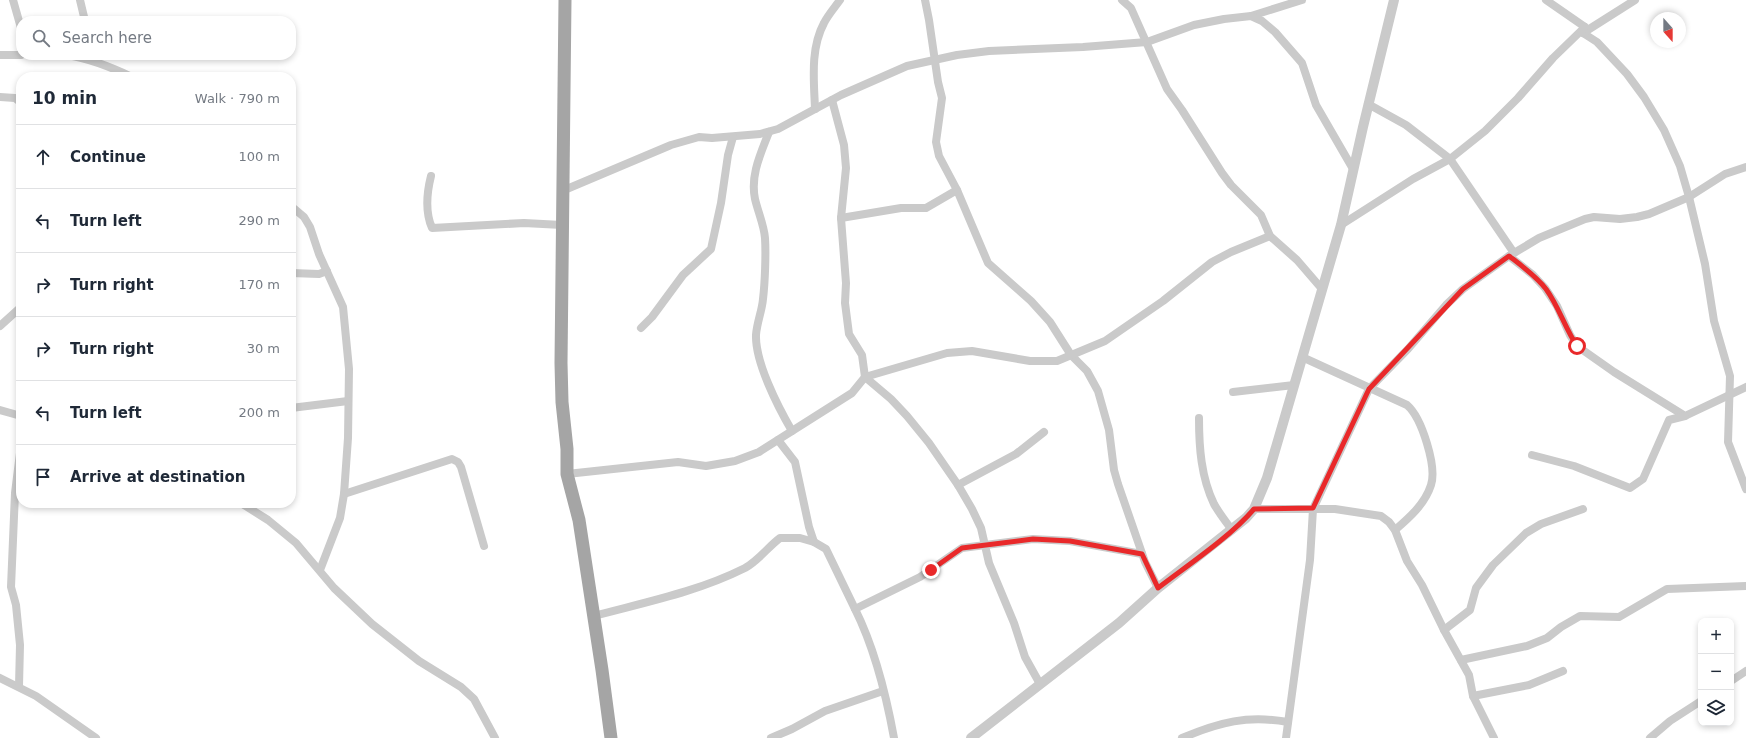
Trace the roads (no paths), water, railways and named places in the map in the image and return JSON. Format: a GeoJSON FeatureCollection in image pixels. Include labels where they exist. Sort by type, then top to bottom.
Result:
{"type":"FeatureCollection","features":[{"type":"Feature","properties":{"kind":"main road"},"geometry":{"type":"LineString","coordinates":[[564,0],[562,402],[567,449],[567,474],[579,520],[611,738]]}},
{"type":"Feature","properties":{"kind":"street"},"geometry":{"type":"LineString","coordinates":[[13,0],[18,16]]}},
{"type":"Feature","properties":{"kind":"street"},"geometry":{"type":"LineString","coordinates":[[80,0],[84,16]]}},
{"type":"Feature","properties":{"kind":"street"},"geometry":{"type":"LineString","coordinates":[[815,109],[813,69],[818,35],[824,21],[840,0]]}},
{"type":"Feature","properties":{"kind":"street"},"geometry":{"type":"LineString","coordinates":[[924,0],[942,98],[936,142],[938,156],[957,190],[988,263],[1031,301],[1050,322],[1071,355],[1088,371],[1098,391],[1109,430],[1114,470],[1142,554],[1158,588]]}},
{"type":"Feature","properties":{"kind":"street"},"geometry":{"type":"LineString","coordinates":[[1122,0],[1131,8],[1167,89],[1222,173],[1261,215],[1270,236],[1297,260],[1322,289]]}},
{"type":"Feature","properties":{"kind":"street"},"geometry":{"type":"LineString","coordinates":[[562,191],[671,145],[699,137],[733,137],[770,132],[872,80],[907,66],[936,59],[989,51],[1083,48],[1147,42],[1194,25],[1224,19],[1251,16],[1302,0]]}},
{"type":"Feature","properties":{"kind":"street"},"geometry":{"type":"LineString","coordinates":[[971,738],[1119,622],[1158,588],[1232,530],[1254,509],[1267,478],[1341,226],[1368,104],[1394,0]]}},
{"type":"Feature","properties":{"kind":"street"},"geometry":{"type":"LineString","coordinates":[[1546,0],[1584,30],[1622,69],[1644,97],[1664,130],[1680,166],[1689,196],[1705,264],[1714,321],[1730,376],[1728,442],[1746,489]]}},
{"type":"Feature","properties":{"kind":"street"},"geometry":{"type":"LineString","coordinates":[[1341,226],[1412,179],[1450,158],[1485,131],[1518,98],[1553,58],[1584,30],[1636,0]]}},
{"type":"Feature","properties":{"kind":"street"},"geometry":{"type":"LineString","coordinates":[[1251,16],[1262,21],[1275,32],[1302,63],[1316,105],[1353,169]]}},
{"type":"Feature","properties":{"kind":"street"},"geometry":{"type":"LineString","coordinates":[[0,55],[16,54]]}},
{"type":"Feature","properties":{"kind":"street"},"geometry":{"type":"LineString","coordinates":[[90,60],[121,72]]}},
{"type":"Feature","properties":{"kind":"street"},"geometry":{"type":"LineString","coordinates":[[0,97],[16,99]]}},
{"type":"Feature","properties":{"kind":"street"},"geometry":{"type":"LineString","coordinates":[[832,100],[844,145],[846,168],[841,218],[846,283],[845,303],[849,334],[862,355],[865,377],[891,399],[929,443],[958,485],[972,509],[980,528],[989,563],[1014,623],[1025,657],[1040,684]]}},
{"type":"Feature","properties":{"kind":"street"},"geometry":{"type":"LineString","coordinates":[[1368,104],[1406,125],[1450,158],[1511,254],[1545,288],[1557,306],[1570,335],[1577,346],[1614,372],[1685,416]]}},
{"type":"Feature","properties":{"kind":"street"},"geometry":{"type":"LineString","coordinates":[[770,132],[759,158],[753,184],[765,237],[763,299],[756,336],[758,350],[766,379],[782,414],[792,431]]}},
{"type":"Feature","properties":{"kind":"street"},"geometry":{"type":"LineString","coordinates":[[641,328],[652,317],[683,276],[711,249],[721,203],[728,155],[733,137]]}},
{"type":"Feature","properties":{"kind":"street"},"geometry":{"type":"LineString","coordinates":[[1286,738],[1310,560],[1313,508],[1369,389],[1413,344],[1463,289],[1511,254],[1539,238],[1585,219],[1594,217],[1620,219],[1637,218],[1660,210],[1689,196],[1725,174],[1746,167]]}},
{"type":"Feature","properties":{"kind":"street"},"geometry":{"type":"LineString","coordinates":[[431,176],[428,191],[428,219],[432,228],[524,223],[562,224]]}},
{"type":"Feature","properties":{"kind":"street"},"geometry":{"type":"LineString","coordinates":[[841,218],[901,208],[926,208],[957,190]]}},
{"type":"Feature","properties":{"kind":"street"},"geometry":{"type":"LineString","coordinates":[[296,210],[304,217],[310,227],[343,307],[349,369],[344,494],[340,518],[320,570]]}},
{"type":"Feature","properties":{"kind":"street"},"geometry":{"type":"LineString","coordinates":[[567,474],[678,462],[706,466],[735,461],[759,452],[852,393],[865,377],[947,352],[983,352],[1030,361],[1057,361],[1105,341],[1163,301],[1212,262],[1231,252],[1270,236]]}},
{"type":"Feature","properties":{"kind":"street"},"geometry":{"type":"LineString","coordinates":[[296,273],[319,274],[328,271]]}},
{"type":"Feature","properties":{"kind":"street"},"geometry":{"type":"LineString","coordinates":[[0,326],[16,312]]}},
{"type":"Feature","properties":{"kind":"street"},"geometry":{"type":"LineString","coordinates":[[1302,357],[1358,382],[1369,389],[1408,405],[1413,410],[1425,434],[1432,466],[1431,485],[1412,516],[1395,530]]}},
{"type":"Feature","properties":{"kind":"street"},"geometry":{"type":"LineString","coordinates":[[1233,392],[1294,385]]}},
{"type":"Feature","properties":{"kind":"street"},"geometry":{"type":"LineString","coordinates":[[1532,455],[1574,466],[1630,488],[1643,479],[1670,420],[1685,416],[1746,387]]}},
{"type":"Feature","properties":{"kind":"street"},"geometry":{"type":"LineString","coordinates":[[296,407],[348,401]]}},
{"type":"Feature","properties":{"kind":"street"},"geometry":{"type":"LineString","coordinates":[[0,410],[16,415]]}},
{"type":"Feature","properties":{"kind":"street"},"geometry":{"type":"LineString","coordinates":[[1198,418],[1202,470],[1214,504],[1232,530]]}},
{"type":"Feature","properties":{"kind":"street"},"geometry":{"type":"LineString","coordinates":[[958,485],[1016,454],[1044,432]]}},
{"type":"Feature","properties":{"kind":"street"},"geometry":{"type":"LineString","coordinates":[[778,440],[795,462],[814,542]]}},
{"type":"Feature","properties":{"kind":"street"},"geometry":{"type":"LineString","coordinates":[[344,494],[452,459],[458,462],[461,467],[484,546]]}},
{"type":"Feature","properties":{"kind":"street"},"geometry":{"type":"LineString","coordinates":[[16,485],[11,587],[16,605],[20,646],[18,686]]}},
{"type":"Feature","properties":{"kind":"street"},"geometry":{"type":"LineString","coordinates":[[249,508],[268,520],[296,543],[349,604],[372,624],[419,661],[470,694],[495,738]]}},
{"type":"Feature","properties":{"kind":"street"},"geometry":{"type":"LineString","coordinates":[[1254,509],[1335,509],[1381,516],[1389,522],[1395,530],[1407,561],[1422,585],[1444,630],[1469,675],[1473,696],[1494,738]]}},
{"type":"Feature","properties":{"kind":"street"},"geometry":{"type":"LineString","coordinates":[[1444,630],[1470,610],[1476,588],[1480,582],[1493,565],[1526,533],[1541,524],[1583,509]]}},
{"type":"Feature","properties":{"kind":"street"},"geometry":{"type":"LineString","coordinates":[[594,616],[689,592],[746,567],[764,554],[780,538],[800,538],[814,542],[826,549],[864,627],[875,656],[894,738]]}},
{"type":"Feature","properties":{"kind":"street"},"geometry":{"type":"LineString","coordinates":[[855,609],[920,577],[962,548],[1033,539],[1070,541],[1142,554]]}},
{"type":"Feature","properties":{"kind":"street"},"geometry":{"type":"LineString","coordinates":[[1461,660],[1527,646],[1547,638],[1562,626],[1580,616],[1619,617],[1667,589],[1746,586]]}},
{"type":"Feature","properties":{"kind":"street"},"geometry":{"type":"LineString","coordinates":[[1473,696],[1529,685],[1563,671]]}},
{"type":"Feature","properties":{"kind":"street"},"geometry":{"type":"LineString","coordinates":[[1734,679],[1746,671]]}},
{"type":"Feature","properties":{"kind":"street"},"geometry":{"type":"LineString","coordinates":[[0,678],[36,696],[96,738]]}},
{"type":"Feature","properties":{"kind":"street"},"geometry":{"type":"LineString","coordinates":[[771,738],[792,729],[825,711],[883,691]]}},
{"type":"Feature","properties":{"kind":"street"},"geometry":{"type":"LineString","coordinates":[[1650,738],[1670,721],[1698,703]]}},
{"type":"Feature","properties":{"kind":"street"},"geometry":{"type":"LineString","coordinates":[[1182,738],[1219,723],[1265,718],[1288,722]]}}]}
